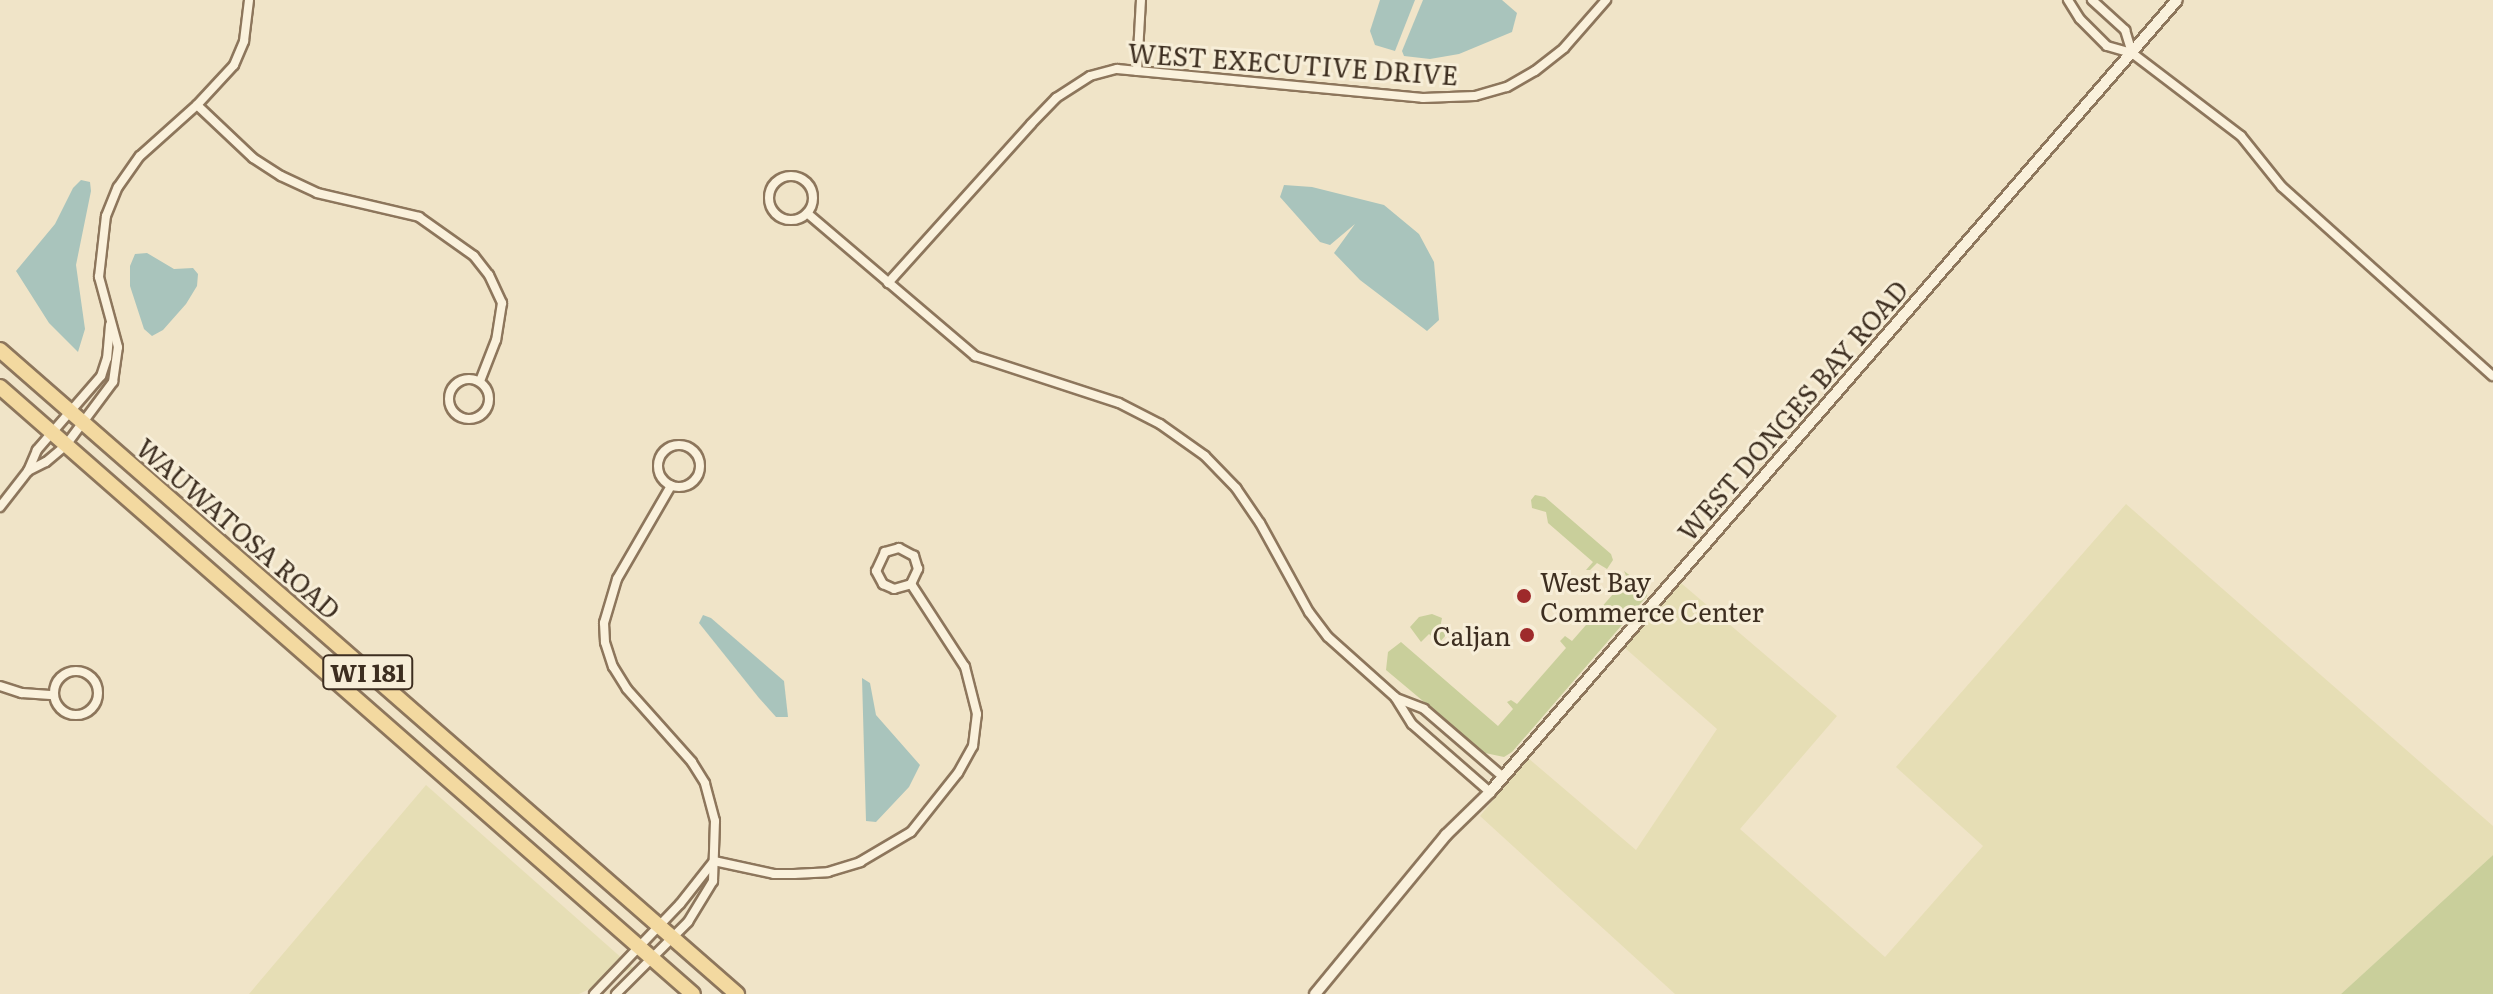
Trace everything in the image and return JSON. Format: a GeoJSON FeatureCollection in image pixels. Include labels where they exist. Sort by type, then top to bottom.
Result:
{"type":"FeatureCollection","features":[{"type":"Feature","properties":{"kind":"main road","name":"WAUWATOSA ROAD"},"geometry":{"type":"LineString","coordinates":[[0,350],[737,994]]}},
{"type":"Feature","properties":{"kind":"main road","name":"WAUWATOSA ROAD"},"geometry":{"type":"LineString","coordinates":[[0,387],[693,994]]}},
{"type":"Feature","properties":{"kind":"street"},"geometry":{"type":"LineString","coordinates":[[28,471],[46,462],[66,445],[108,392],[117,370],[118,347],[100,287],[98,260],[112,199],[147,147],[197,105],[234,65],[244,41],[249,0]]}},
{"type":"Feature","properties":{"kind":"street"},"geometry":{"type":"LineString","coordinates":[[1137,71],[1141,0]]}},
{"type":"Feature","properties":{"kind":"street","name":"WEST EXECUTIVE DRIVE"},"geometry":{"type":"LineString","coordinates":[[888,283],[1056,98],[1090,76],[1117,69],[1423,98],[1475,96],[1507,87],[1535,71],[1564,48],[1606,0]]}},
{"type":"Feature","properties":{"kind":"street"},"geometry":{"type":"LineString","coordinates":[[2068,0],[2080,19],[2107,46],[2132,53],[2241,136],[2282,187],[2493,376]]}},
{"type":"Feature","properties":{"kind":"street"},"geometry":{"type":"LineString","coordinates":[[2092,0],[2125,30],[2132,53]]}},
{"type":"Feature","properties":{"kind":"street","name":"WEST DONGES BAY ROAD"},"geometry":{"type":"LineString","coordinates":[[1315,994],[1446,835],[1490,792],[2177,0]]}},
{"type":"Feature","properties":{"kind":"street"},"geometry":{"type":"LineString","coordinates":[[197,105],[245,151],[281,176],[317,193],[419,217],[474,256],[489,275],[502,303],[496,340],[480,381]]}},
{"type":"Feature","properties":{"kind":"street"},"geometry":{"type":"LineString","coordinates":[[789,175],[808,184],[813,197],[807,213],[789,220],[776,214],[769,194],[776,181],[789,175]]}},
{"type":"Feature","properties":{"kind":"street"},"geometry":{"type":"LineString","coordinates":[[807,213],[975,356],[1119,403],[1190,444],[1236,488],[1328,637],[1395,697],[1412,724],[1490,792]]}},
{"type":"Feature","properties":{"kind":"street"},"geometry":{"type":"LineString","coordinates":[[0,507],[28,471],[37,450],[101,376],[107,358],[110,325]]}},
{"type":"Feature","properties":{"kind":"street"},"geometry":{"type":"LineString","coordinates":[[460,380],[480,381],[488,392],[485,411],[474,419],[461,418],[451,409],[451,390],[460,380]]}},
{"type":"Feature","properties":{"kind":"street"},"geometry":{"type":"LineString","coordinates":[[670,447],[689,448],[698,458],[698,474],[687,485],[671,486],[659,474],[660,457],[670,447]]}},
{"type":"Feature","properties":{"kind":"street"},"geometry":{"type":"LineString","coordinates":[[616,994],[688,922],[713,881],[715,821],[705,783],[692,762],[627,689],[613,667],[605,642],[608,603],[617,579],[671,486]]}},
{"type":"Feature","properties":{"kind":"street"},"geometry":{"type":"LineString","coordinates":[[899,548],[914,556],[918,569],[911,584],[894,589],[883,584],[876,571],[885,552],[899,548]]}},
{"type":"Feature","properties":{"kind":"street"},"geometry":{"type":"LineString","coordinates":[[714,861],[774,874],[828,872],[860,862],[911,832],[958,773],[973,746],[977,714],[972,688],[965,667],[911,584]]}},
{"type":"Feature","properties":{"kind":"street"},"geometry":{"type":"LineString","coordinates":[[69,672],[90,676],[97,688],[95,703],[79,714],[59,707],[54,695],[57,680],[69,672]]}},
{"type":"Feature","properties":{"kind":"street"},"geometry":{"type":"LineString","coordinates":[[0,686],[22,693],[54,695]]}},
{"type":"Feature","properties":{"kind":"street"},"geometry":{"type":"LineString","coordinates":[[1395,697],[1424,709],[1503,777]]}},
{"type":"Feature","properties":{"kind":"street"},"geometry":{"type":"LineString","coordinates":[[594,994],[680,904],[714,861]]}},
{"type":"Feature","properties":{"kind":"shaded area"},"geometry":{"type":"Polygon","coordinates":[[[2126,504],[2493,826],[2493,855],[2341,994],[1675,994],[1480,816],[1528,758],[1636,850],[1717,729],[1625,648],[1681,583],[1837,716],[1740,829],[1885,957],[1983,846],[1896,767],[2126,504]]]}},
{"type":"Feature","properties":{"kind":"shaded area"},"geometry":{"type":"Polygon","coordinates":[[[426,785],[633,968],[579,994],[249,994],[426,785]]]}},
{"type":"Feature","properties":{"kind":"green space"},"geometry":{"type":"Polygon","coordinates":[[[1535,495],[1545,497],[1611,554],[1613,560],[1607,569],[1597,563],[1586,570],[1593,562],[1548,523],[1546,512],[1532,508],[1531,500],[1535,495]]]}},
{"type":"Feature","properties":{"kind":"green space"},"geometry":{"type":"Polygon","coordinates":[[[1624,571],[1645,587],[1647,596],[1512,752],[1504,757],[1485,753],[1386,670],[1388,652],[1401,642],[1498,726],[1513,709],[1507,702],[1511,700],[1517,704],[1566,648],[1560,641],[1565,636],[1572,641],[1627,578],[1624,571]]]}},
{"type":"Feature","properties":{"kind":"green space"},"geometry":{"type":"Polygon","coordinates":[[[1432,614],[1442,618],[1440,628],[1446,635],[1439,643],[1429,634],[1421,642],[1410,627],[1419,617],[1432,614]]]}},
{"type":"Feature","properties":{"kind":"green space"},"geometry":{"type":"Polygon","coordinates":[[[2493,855],[2493,994],[2341,994],[2493,855]]]}},
{"type":"Feature","properties":{"kind":"water"},"geometry":{"type":"Polygon","coordinates":[[[1380,0],[1415,0],[1395,51],[1375,45],[1370,31],[1380,0]]]}},
{"type":"Feature","properties":{"kind":"water"},"geometry":{"type":"Polygon","coordinates":[[[1423,0],[1502,0],[1517,13],[1512,32],[1459,54],[1430,59],[1404,56],[1402,51],[1423,0]]]}},
{"type":"Feature","properties":{"kind":"water"},"geometry":{"type":"Polygon","coordinates":[[[81,180],[90,182],[91,191],[76,265],[85,329],[78,352],[49,323],[16,271],[55,224],[73,188],[81,180]]]}},
{"type":"Feature","properties":{"kind":"water"},"geometry":{"type":"Polygon","coordinates":[[[1284,185],[1312,187],[1384,205],[1419,234],[1434,262],[1439,320],[1427,331],[1360,280],[1334,253],[1355,224],[1330,245],[1320,242],[1280,197],[1284,185]]]}},
{"type":"Feature","properties":{"kind":"water"},"geometry":{"type":"Polygon","coordinates":[[[147,253],[174,269],[193,268],[198,274],[197,286],[186,304],[163,330],[152,336],[144,329],[130,286],[130,266],[135,254],[147,253]]]}},
{"type":"Feature","properties":{"kind":"water"},"geometry":{"type":"Polygon","coordinates":[[[703,615],[711,618],[784,681],[788,717],[776,717],[759,698],[699,623],[703,615]]]}},
{"type":"Feature","properties":{"kind":"water"},"geometry":{"type":"Polygon","coordinates":[[[862,678],[870,683],[876,715],[920,765],[909,787],[876,822],[866,821],[862,678]]]}},
{"type":"Feature","properties":{"kind":"place","name":"West Bay Commerce Center"},"geometry":{"type":"Point","coordinates":[1524,596]}},
{"type":"Feature","properties":{"kind":"place","name":"Caljan"},"geometry":{"type":"Point","coordinates":[1527,635]}}]}
